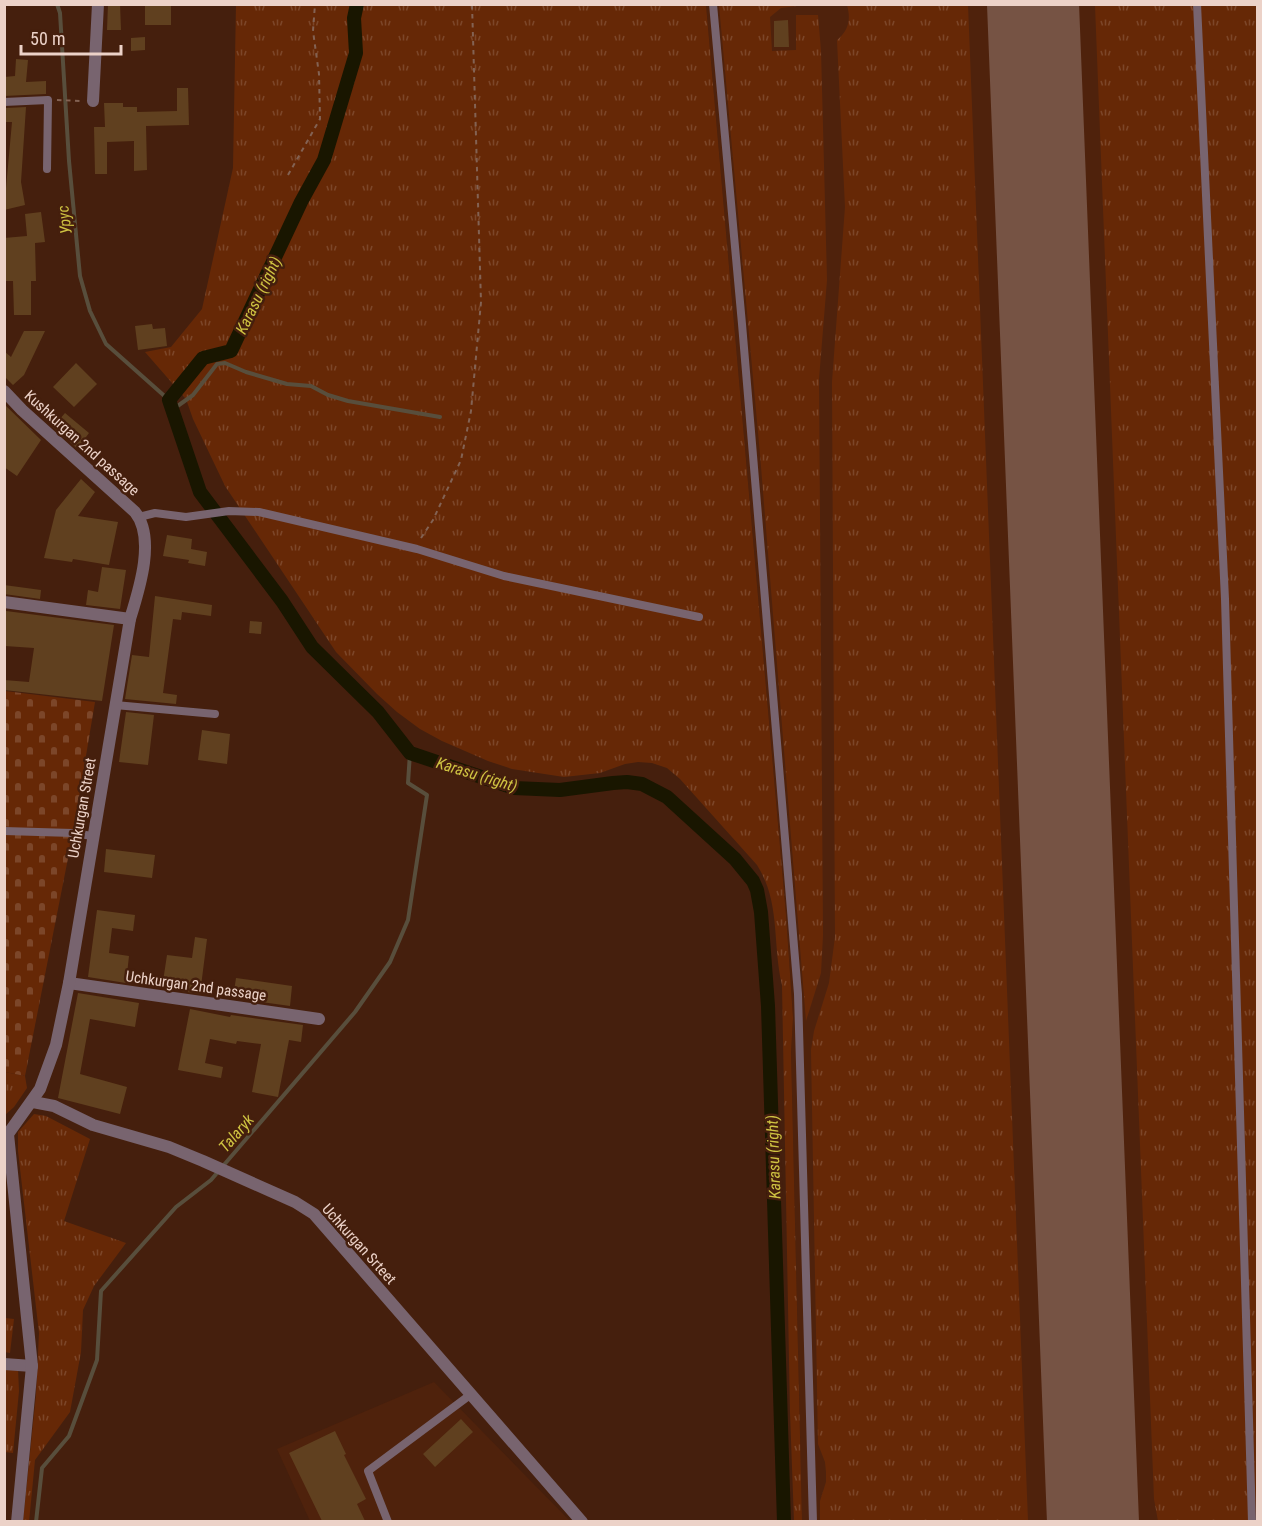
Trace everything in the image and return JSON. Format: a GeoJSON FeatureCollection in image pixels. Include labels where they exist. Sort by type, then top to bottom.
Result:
{"type":"FeatureCollection","features":[{"type":"Feature","properties":{"kind":"street"},"geometry":{"type":"LineString","coordinates":[[93,101],[98,4]]}},
{"type":"Feature","properties":{"kind":"street","name":"Kushkurgan 2nd passage"},"geometry":{"type":"LineString","coordinates":[[4,391],[139,517]]}},
{"type":"Feature","properties":{"kind":"street","name":"Uchkurgan Street"},"geometry":{"type":"LineString","coordinates":[[6,1134],[33,1102],[52,1060],[69,983],[130,619],[143,569],[144,534],[139,517]]}},
{"type":"Feature","properties":{"kind":"street"},"geometry":{"type":"LineString","coordinates":[[4,602],[130,619]]}},
{"type":"Feature","properties":{"kind":"street","name":"Uchkurgan 2nd passage"},"geometry":{"type":"LineString","coordinates":[[69,983],[319,1019]]}},
{"type":"Feature","properties":{"kind":"street","name":"Uchkurgan Srteet"},"geometry":{"type":"LineString","coordinates":[[33,1102],[54,1106],[93,1125],[168,1147],[203,1161],[301,1206],[320,1219],[470,1395],[582,1521]]}},
{"type":"Feature","properties":{"kind":"street"},"geometry":{"type":"LineString","coordinates":[[6,1134],[32,1366],[17,1521]]}},
{"type":"Feature","properties":{"kind":"street"},"geometry":{"type":"LineString","coordinates":[[4,1364],[32,1366]]}},
{"type":"Feature","properties":{"kind":"lane"},"geometry":{"type":"LineString","coordinates":[[713,4],[798,994],[813,1521]]}},
{"type":"Feature","properties":{"kind":"lane"},"geometry":{"type":"LineString","coordinates":[[1197,4],[1225,599],[1252,1521]]}},
{"type":"Feature","properties":{"kind":"lane"},"geometry":{"type":"LineString","coordinates":[[4,102],[48,100],[47,169]]}},
{"type":"Feature","properties":{"kind":"lane"},"geometry":{"type":"LineString","coordinates":[[139,517],[154,513],[186,517],[229,511],[259,512],[417,549],[504,576],[699,616]]}},
{"type":"Feature","properties":{"kind":"lane"},"geometry":{"type":"LineString","coordinates":[[115,705],[215,714]]}},
{"type":"Feature","properties":{"kind":"lane"},"geometry":{"type":"LineString","coordinates":[[4,831],[73,833],[92,836]]}},
{"type":"Feature","properties":{"kind":"lane"},"geometry":{"type":"LineString","coordinates":[[388,1521],[368,1471],[470,1395]]}},
{"type":"Feature","properties":{"kind":"path"},"geometry":{"type":"LineString","coordinates":[[288,175],[320,119],[320,74],[313,31],[315,4]]}},
{"type":"Feature","properties":{"kind":"path"},"geometry":{"type":"LineString","coordinates":[[417,549],[461,460],[471,411],[481,302],[472,4]]}},
{"type":"Feature","properties":{"kind":"path"},"geometry":{"type":"LineString","coordinates":[[48,100],[93,101]]}},
{"type":"Feature","properties":{"kind":"shaded area"},"geometry":{"type":"Polygon","coordinates":[[[706,5],[1257,5],[1257,1521],[802,1521],[791,1052],[793,1018],[786,915],[706,5]]]}},
{"type":"Feature","properties":{"kind":"shaded area"},"geometry":{"type":"Polygon","coordinates":[[[434,1382],[570,1521],[310,1521],[277,1449],[434,1382]]]}},
{"type":"Feature","properties":{"kind":"green space"},"geometry":{"type":"Polygon","coordinates":[[[236,5],[706,5],[786,915],[793,1018],[791,1052],[802,1521],[794,1521],[782,985],[773,909],[765,879],[757,865],[680,779],[667,768],[652,763],[638,762],[600,773],[564,777],[512,769],[442,741],[420,729],[397,712],[336,652],[225,486],[186,399],[145,352],[171,347],[202,309],[233,168],[236,5]]]}},
{"type":"Feature","properties":{"kind":"green space"},"geometry":{"type":"Polygon","coordinates":[[[719,5],[805,5],[781,8],[770,17],[772,51],[796,50],[796,15],[818,15],[827,280],[819,379],[823,935],[821,973],[806,1021],[760,454],[719,5]]]}},
{"type":"Feature","properties":{"kind":"green space"},"geometry":{"type":"Polygon","coordinates":[[[847,5],[968,5],[1028,1521],[820,1521],[820,1501],[826,1482],[826,1472],[818,1444],[811,1050],[814,1031],[829,983],[835,937],[832,382],[845,207],[837,40],[848,24],[847,5]]]}},
{"type":"Feature","properties":{"kind":"green space"},"geometry":{"type":"Polygon","coordinates":[[[1095,5],[1257,5],[1257,1521],[1158,1521],[1154,1499],[1095,5]]]}},
{"type":"Feature","properties":{"kind":"green space"},"geometry":{"type":"Polygon","coordinates":[[[5,691],[95,702],[73,833],[25,1076],[5,1072],[5,691]]]}},
{"type":"Feature","properties":{"kind":"green space"},"geometry":{"type":"Polygon","coordinates":[[[5,1072],[25,1076],[27,1088],[14,1107],[5,1115],[5,1072]]]}},
{"type":"Feature","properties":{"kind":"green space"},"geometry":{"type":"Polygon","coordinates":[[[34,1114],[46,1116],[90,1139],[64,1221],[126,1243],[94,1286],[83,1310],[81,1352],[70,1412],[35,1460],[29,1522],[23,1521],[36,1395],[39,1333],[18,1151],[18,1132],[34,1114]]]}},
{"type":"Feature","properties":{"kind":"green space"},"geometry":{"type":"Polygon","coordinates":[[[5,1318],[14,1319],[10,1353],[5,1352],[5,1318]]]}},
{"type":"Feature","properties":{"kind":"green space"},"geometry":{"type":"Polygon","coordinates":[[[4,1368],[18,1369],[19,1391],[13,1453],[5,1452],[4,1368]]]}},
{"type":"Feature","properties":{"kind":"building"},"geometry":{"type":"Polygon","coordinates":[[[108,4],[120,4],[121,30],[107,30],[108,4]]]}},
{"type":"Feature","properties":{"kind":"building"},"geometry":{"type":"Polygon","coordinates":[[[145,4],[171,4],[171,25],[145,25],[145,4]]]}},
{"type":"Feature","properties":{"kind":"building"},"geometry":{"type":"Polygon","coordinates":[[[788,20],[789,47],[774,47],[774,21],[788,20]]]}},
{"type":"Feature","properties":{"kind":"building"},"geometry":{"type":"Polygon","coordinates":[[[145,37],[145,50],[131,51],[131,38],[145,37]]]}},
{"type":"Feature","properties":{"kind":"building"},"geometry":{"type":"Polygon","coordinates":[[[16,59],[28,60],[26,82],[46,81],[46,94],[4,96],[4,77],[15,76],[16,59]]]}},
{"type":"Feature","properties":{"kind":"building"},"geometry":{"type":"Polygon","coordinates":[[[177,88],[188,88],[189,125],[146,126],[147,170],[134,171],[134,141],[107,142],[107,174],[95,174],[94,127],[105,127],[104,103],[123,103],[123,107],[137,107],[137,112],[177,111],[177,88]]]}},
{"type":"Feature","properties":{"kind":"building"},"geometry":{"type":"Polygon","coordinates":[[[26,107],[21,182],[25,205],[4,210],[12,122],[5,122],[6,108],[26,107]]]}},
{"type":"Feature","properties":{"kind":"building"},"geometry":{"type":"Polygon","coordinates":[[[41,212],[45,242],[35,243],[36,281],[31,281],[31,315],[14,315],[13,281],[6,281],[4,238],[27,236],[25,214],[41,212]]]}},
{"type":"Feature","properties":{"kind":"building"},"geometry":{"type":"Polygon","coordinates":[[[152,324],[153,329],[165,328],[167,346],[138,350],[135,326],[152,324]]]}},
{"type":"Feature","properties":{"kind":"building"},"geometry":{"type":"Polygon","coordinates":[[[24,331],[45,331],[24,375],[13,385],[4,376],[4,351],[11,357],[24,331]]]}},
{"type":"Feature","properties":{"kind":"building"},"geometry":{"type":"Polygon","coordinates":[[[76,363],[97,384],[74,407],[53,387],[76,363]]]}},
{"type":"Feature","properties":{"kind":"building"},"geometry":{"type":"Polygon","coordinates":[[[4,404],[41,440],[17,476],[4,467],[4,404]]]}},
{"type":"Feature","properties":{"kind":"building"},"geometry":{"type":"Polygon","coordinates":[[[65,413],[89,433],[83,441],[88,445],[81,452],[53,427],[65,413]]]}},
{"type":"Feature","properties":{"kind":"building"},"geometry":{"type":"Polygon","coordinates":[[[81,479],[95,492],[78,516],[118,522],[109,565],[73,559],[72,562],[44,558],[56,510],[81,479]]]}},
{"type":"Feature","properties":{"kind":"building"},"geometry":{"type":"Polygon","coordinates":[[[167,535],[192,539],[191,549],[207,552],[205,566],[188,563],[189,560],[163,556],[167,535]]]}},
{"type":"Feature","properties":{"kind":"building"},"geometry":{"type":"Polygon","coordinates":[[[102,567],[126,570],[120,609],[86,605],[88,590],[98,592],[102,567]]]}},
{"type":"Feature","properties":{"kind":"building"},"geometry":{"type":"Polygon","coordinates":[[[4,585],[41,590],[40,599],[4,594],[4,585]]]}},
{"type":"Feature","properties":{"kind":"building"},"geometry":{"type":"Polygon","coordinates":[[[155,596],[212,605],[211,616],[182,612],[181,620],[173,619],[163,693],[177,695],[176,704],[125,699],[132,655],[149,657],[155,596]]]}},
{"type":"Feature","properties":{"kind":"building"},"geometry":{"type":"Polygon","coordinates":[[[6,611],[114,625],[102,701],[4,690],[4,680],[29,682],[34,648],[5,646],[6,611]]]}},
{"type":"Feature","properties":{"kind":"building"},"geometry":{"type":"Polygon","coordinates":[[[250,621],[262,622],[261,634],[249,633],[250,621]]]}},
{"type":"Feature","properties":{"kind":"building"},"geometry":{"type":"Polygon","coordinates":[[[126,712],[154,715],[148,765],[119,762],[126,712]]]}},
{"type":"Feature","properties":{"kind":"building"},"geometry":{"type":"Polygon","coordinates":[[[202,730],[230,734],[227,764],[198,760],[202,730]]]}},
{"type":"Feature","properties":{"kind":"building"},"geometry":{"type":"Polygon","coordinates":[[[106,849],[155,855],[152,878],[104,872],[106,849]]]}},
{"type":"Feature","properties":{"kind":"building"},"geometry":{"type":"Polygon","coordinates":[[[97,910],[135,915],[133,931],[112,928],[109,953],[129,956],[126,983],[88,977],[97,910]]]}},
{"type":"Feature","properties":{"kind":"building"},"geometry":{"type":"Polygon","coordinates":[[[195,937],[207,939],[200,994],[162,988],[167,955],[192,958],[195,937]]]}},
{"type":"Feature","properties":{"kind":"building"},"geometry":{"type":"Polygon","coordinates":[[[236,978],[292,986],[290,1006],[233,998],[236,978]]]}},
{"type":"Feature","properties":{"kind":"building"},"geometry":{"type":"Polygon","coordinates":[[[78,993],[139,1003],[135,1027],[90,1019],[80,1074],[127,1087],[120,1114],[58,1098],[78,993]]]}},
{"type":"Feature","properties":{"kind":"building"},"geometry":{"type":"Polygon","coordinates":[[[190,1009],[230,1017],[231,1015],[303,1025],[301,1042],[289,1040],[278,1097],[252,1092],[261,1044],[237,1041],[236,1044],[210,1039],[205,1063],[223,1067],[221,1078],[178,1070],[190,1009]]]}},
{"type":"Feature","properties":{"kind":"building"},"geometry":{"type":"Polygon","coordinates":[[[461,1419],[473,1432],[435,1467],[423,1454],[461,1419]]]}},
{"type":"Feature","properties":{"kind":"building"},"geometry":{"type":"Polygon","coordinates":[[[335,1431],[366,1499],[357,1504],[365,1521],[322,1521],[289,1453],[335,1431]]]}},
{"type":"Feature","properties":{"kind":"waterway","name":"Урус"},"geometry":{"type":"LineString","coordinates":[[57,4],[60,13],[69,161],[80,276],[90,311],[106,344],[169,400]]}},
{"type":"Feature","properties":{"kind":"waterway","name":"Karasu (right)"},"geometry":{"type":"LineString","coordinates":[[357,4],[354,18],[356,53],[324,160],[301,202],[231,351],[203,358],[169,400],[200,492],[282,601],[312,647],[378,712],[410,753],[514,788],[560,790],[613,783],[642,784],[667,797],[735,859],[753,881],[761,912],[768,1006],[784,1522]]}},
{"type":"Feature","properties":{"kind":"waterway"},"geometry":{"type":"LineString","coordinates":[[172,410],[193,395],[217,364],[225,363],[287,384],[311,386],[328,395],[348,401],[440,417]]}},
{"type":"Feature","properties":{"kind":"waterway","name":"Talaryk"},"geometry":{"type":"LineString","coordinates":[[36,1522],[42,1468],[69,1436],[97,1360],[101,1291],[176,1207],[211,1180],[355,1012],[390,962],[408,920],[427,795],[408,783],[410,753]]}},
{"type":"Feature","properties":{"kind":"runway"},"geometry":{"type":"LineString","coordinates":[[1033,4],[1093,1522]]}}]}
